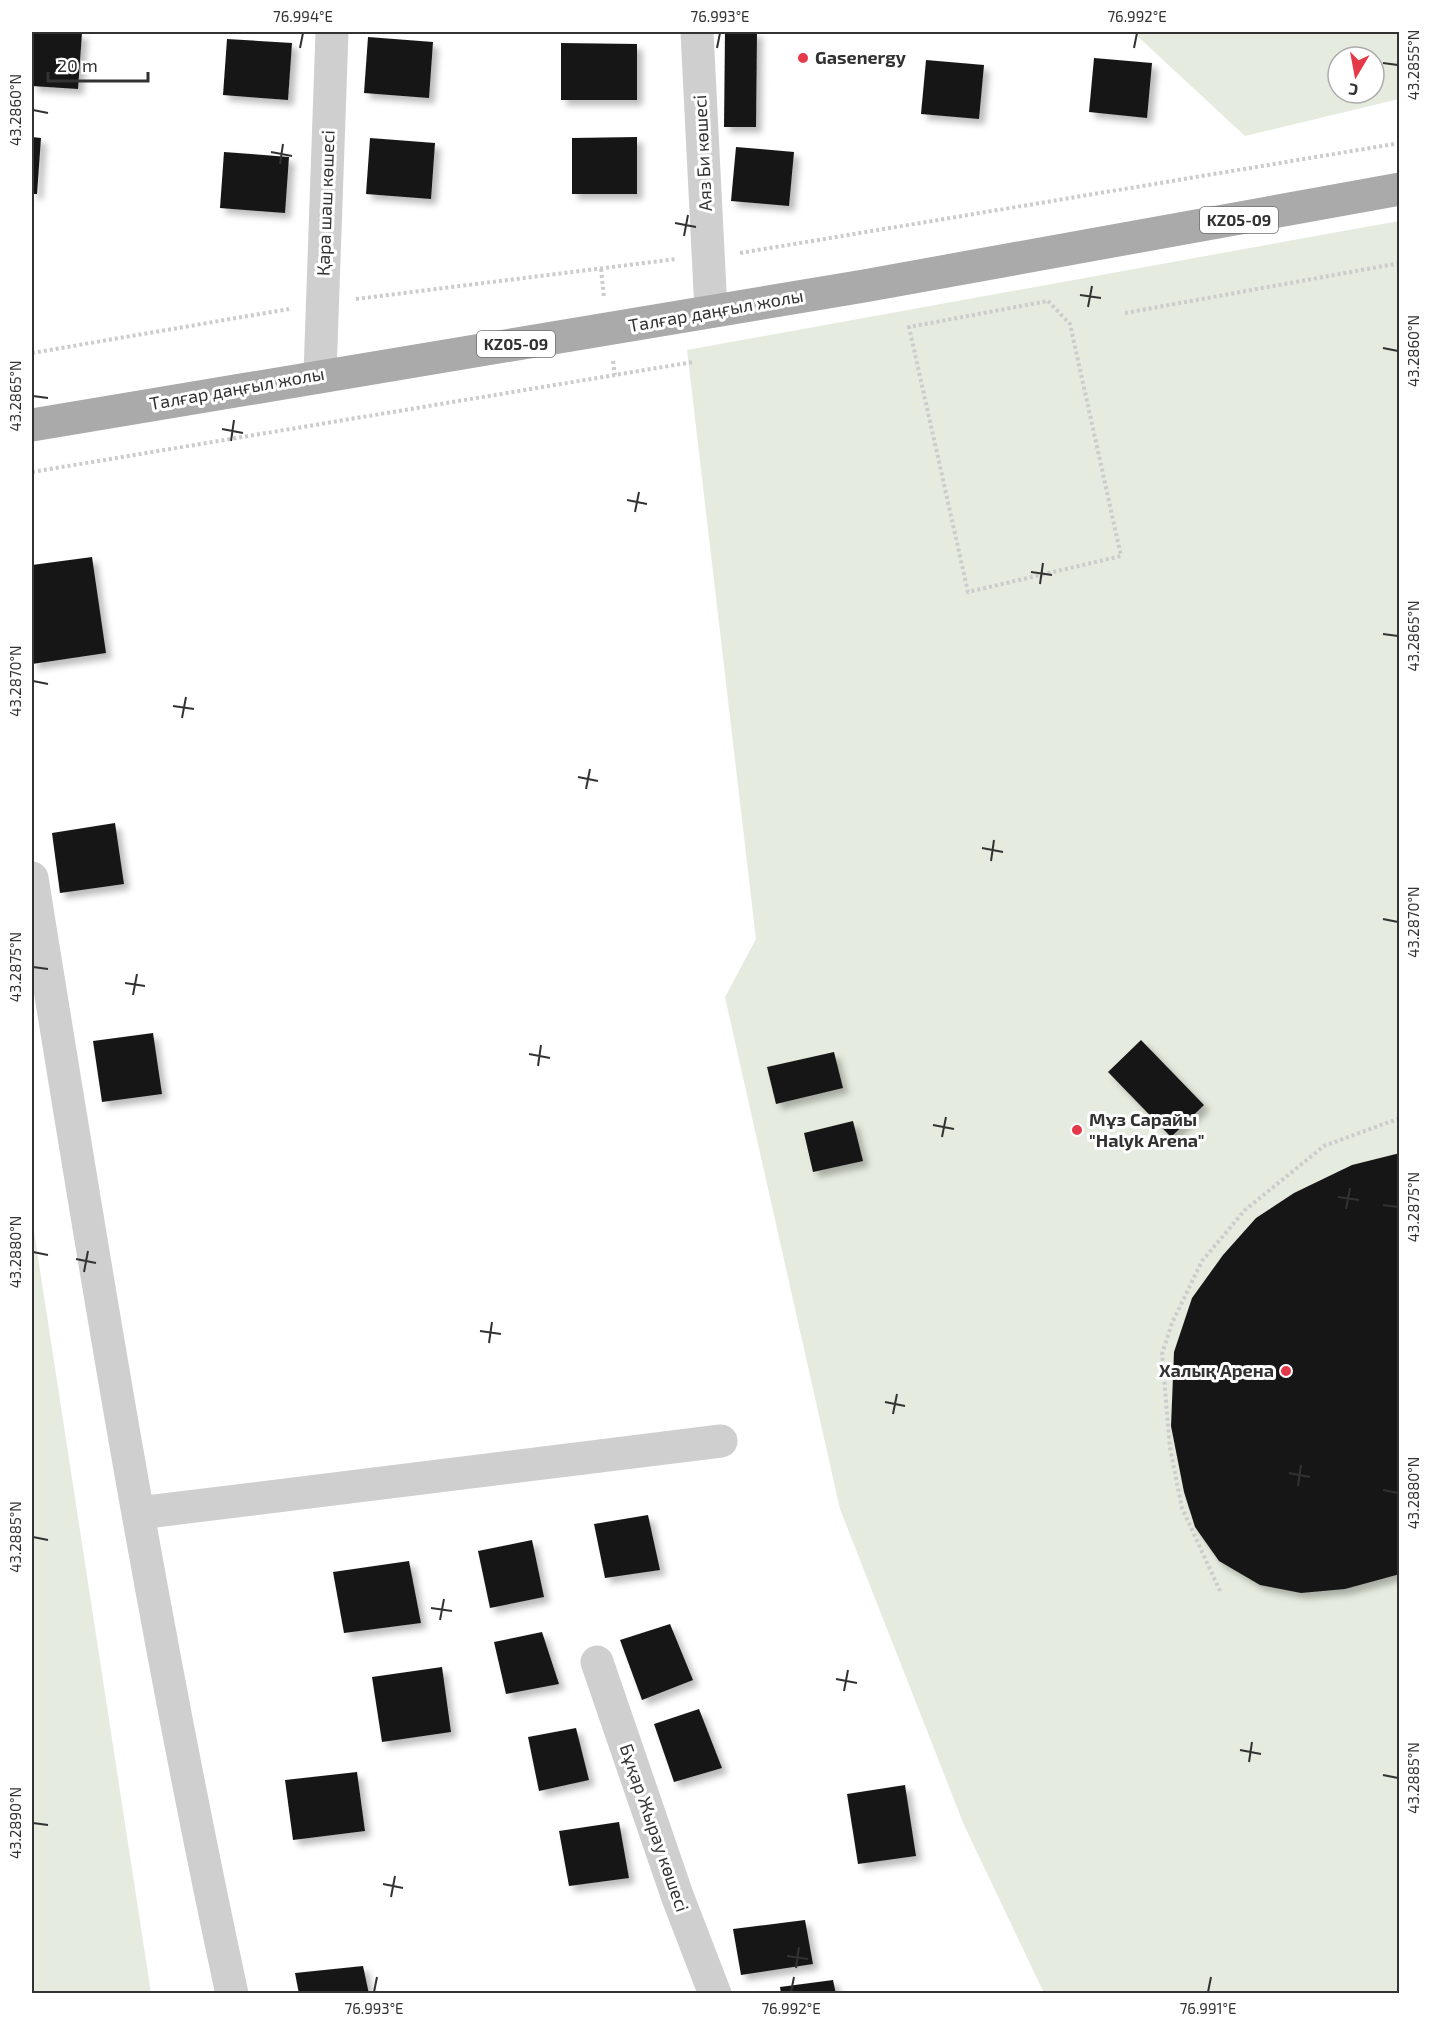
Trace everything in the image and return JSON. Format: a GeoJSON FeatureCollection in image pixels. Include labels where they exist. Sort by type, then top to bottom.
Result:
{"type":"FeatureCollection","features":[{"type":"Feature","properties":{"kind":"main road","name":"Талғар даңғыл жолы"},"geometry":{"type":"LineString","coordinates":[[32,425],[320,374],[711,311],[1181,230],[1400,189]]}},
{"type":"Feature","properties":{"kind":"street","name":"Қара шаш көшесі"},"geometry":{"type":"LineString","coordinates":[[320,374],[332,32]]}},
{"type":"Feature","properties":{"kind":"street","name":"Аяз Би көшесі"},"geometry":{"type":"LineString","coordinates":[[697,32],[711,311]]}},
{"type":"Feature","properties":{"kind":"street"},"geometry":{"type":"LineString","coordinates":[[32,878],[89,1234],[189,1797],[232,1994]]}},
{"type":"Feature","properties":{"kind":"street"},"geometry":{"type":"LineString","coordinates":[[139,1513],[721,1441]]}},
{"type":"Feature","properties":{"kind":"street","name":"Бұқар Жырау көшесі"},"geometry":{"type":"LineString","coordinates":[[597,1662],[678,1898],[715,1994]]}},
{"type":"Feature","properties":{"kind":"path"},"geometry":{"type":"LineString","coordinates":[[32,353],[323,303],[708,255],[754,252],[1400,143]]}},
{"type":"Feature","properties":{"kind":"path"},"geometry":{"type":"LineString","coordinates":[[1125,313],[1400,263]]}},
{"type":"Feature","properties":{"kind":"path"},"geometry":{"type":"LineString","coordinates":[[1048,301],[1070,324],[1121,556],[968,592],[909,327],[1048,301]]}},
{"type":"Feature","properties":{"kind":"path"},"geometry":{"type":"LineString","coordinates":[[32,472],[693,362]]}},
{"type":"Feature","properties":{"kind":"path"},"geometry":{"type":"LineString","coordinates":[[1220,1591],[1182,1508],[1170,1448],[1162,1354],[1172,1323],[1202,1260],[1245,1210],[1324,1146],[1400,1118]]}},
{"type":"Feature","properties":{"kind":"shaded area"},"geometry":{"type":"Polygon","coordinates":[[[1133,32],[1399,32],[1399,99],[1386,102],[1386,45],[1326,45],[1326,105],[1374,105],[1245,136],[1133,32]]]}},
{"type":"Feature","properties":{"kind":"shaded area","name":"Мұз Сарайы \"Halyk Arena\""},"geometry":{"type":"Polygon","coordinates":[[[1399,221],[1399,1993],[1044,1993],[964,1825],[840,1509],[725,997],[756,939],[687,350],[1399,221]]]}},
{"type":"Feature","properties":{"kind":"shaded area"},"geometry":{"type":"Polygon","coordinates":[[[32,1218],[151,1993],[32,1993],[32,1218]]]}},
{"type":"Feature","properties":{"kind":"building"},"geometry":{"type":"Polygon","coordinates":[[[32,32],[82,33],[78,89],[32,86],[32,32]]]}},
{"type":"Feature","properties":{"kind":"building"},"geometry":{"type":"Polygon","coordinates":[[[725,32],[757,32],[756,127],[724,127],[725,32]]]}},
{"type":"Feature","properties":{"kind":"building"},"geometry":{"type":"Polygon","coordinates":[[[368,37],[433,42],[429,98],[364,93],[368,37]]]}},
{"type":"Feature","properties":{"kind":"building"},"geometry":{"type":"Polygon","coordinates":[[[227,39],[292,43],[288,100],[223,95],[227,39]]]}},
{"type":"Feature","properties":{"kind":"building"},"geometry":{"type":"Polygon","coordinates":[[[561,43],[637,44],[637,100],[561,100],[561,43]]]}},
{"type":"Feature","properties":{"kind":"building"},"geometry":{"type":"Polygon","coordinates":[[[1094,58],[1152,63],[1147,118],[1089,112],[1094,58]]]}},
{"type":"Feature","properties":{"kind":"building"},"geometry":{"type":"Polygon","coordinates":[[[926,60],[984,65],[979,119],[921,114],[926,60]]]}},
{"type":"Feature","properties":{"kind":"building"},"geometry":{"type":"Polygon","coordinates":[[[32,137],[41,138],[37,194],[32,194],[32,137]]]}},
{"type":"Feature","properties":{"kind":"building"},"geometry":{"type":"Polygon","coordinates":[[[637,137],[637,194],[572,194],[572,138],[637,137]]]}},
{"type":"Feature","properties":{"kind":"building"},"geometry":{"type":"Polygon","coordinates":[[[370,138],[435,143],[431,199],[366,194],[370,138]]]}},
{"type":"Feature","properties":{"kind":"building"},"geometry":{"type":"Polygon","coordinates":[[[736,147],[794,152],[789,206],[731,201],[736,147]]]}},
{"type":"Feature","properties":{"kind":"building"},"geometry":{"type":"Polygon","coordinates":[[[224,152],[289,157],[285,213],[220,208],[224,152]]]}},
{"type":"Feature","properties":{"kind":"building"},"geometry":{"type":"Polygon","coordinates":[[[92,557],[106,653],[32,664],[32,565],[92,557]]]}},
{"type":"Feature","properties":{"kind":"building"},"geometry":{"type":"Polygon","coordinates":[[[115,823],[124,884],[60,893],[52,833],[115,823]]]}},
{"type":"Feature","properties":{"kind":"building"},"geometry":{"type":"Polygon","coordinates":[[[153,1033],[162,1094],[102,1102],[93,1041],[153,1033]]]}},
{"type":"Feature","properties":{"kind":"building"},"geometry":{"type":"Polygon","coordinates":[[[1141,1040],[1204,1105],[1171,1137],[1108,1072],[1141,1040]]]}},
{"type":"Feature","properties":{"kind":"building"},"geometry":{"type":"Polygon","coordinates":[[[834,1052],[843,1088],[776,1104],[767,1067],[834,1052]]]}},
{"type":"Feature","properties":{"kind":"building"},"geometry":{"type":"Polygon","coordinates":[[[853,1121],[863,1161],[813,1172],[804,1133],[853,1121]]]}},
{"type":"Feature","properties":{"kind":"building","name":"Халық Арена"},"geometry":{"type":"Polygon","coordinates":[[[1400,1153],[1400,1574],[1345,1589],[1301,1593],[1260,1585],[1219,1561],[1195,1527],[1184,1492],[1171,1426],[1174,1352],[1192,1298],[1223,1255],[1256,1218],[1294,1193],[1352,1165],[1400,1153]]]}},
{"type":"Feature","properties":{"kind":"building"},"geometry":{"type":"Polygon","coordinates":[[[648,1515],[660,1570],[605,1578],[594,1524],[648,1515]]]}},
{"type":"Feature","properties":{"kind":"building"},"geometry":{"type":"Polygon","coordinates":[[[532,1540],[544,1597],[490,1608],[478,1551],[532,1540]]]}},
{"type":"Feature","properties":{"kind":"building"},"geometry":{"type":"Polygon","coordinates":[[[409,1561],[421,1623],[344,1633],[333,1572],[409,1561]]]}},
{"type":"Feature","properties":{"kind":"building"},"geometry":{"type":"Polygon","coordinates":[[[670,1624],[693,1680],[642,1700],[620,1640],[670,1624]]]}},
{"type":"Feature","properties":{"kind":"building"},"geometry":{"type":"Polygon","coordinates":[[[542,1632],[559,1684],[506,1694],[494,1642],[542,1632]]]}},
{"type":"Feature","properties":{"kind":"building"},"geometry":{"type":"Polygon","coordinates":[[[442,1667],[451,1732],[382,1742],[372,1677],[442,1667]]]}},
{"type":"Feature","properties":{"kind":"building"},"geometry":{"type":"Polygon","coordinates":[[[699,1709],[722,1768],[674,1782],[654,1724],[699,1709]]]}},
{"type":"Feature","properties":{"kind":"building"},"geometry":{"type":"Polygon","coordinates":[[[576,1728],[589,1780],[539,1791],[528,1737],[576,1728]]]}},
{"type":"Feature","properties":{"kind":"building"},"geometry":{"type":"Polygon","coordinates":[[[357,1772],[365,1831],[293,1840],[285,1780],[357,1772]]]}},
{"type":"Feature","properties":{"kind":"building"},"geometry":{"type":"Polygon","coordinates":[[[905,1785],[916,1856],[858,1864],[847,1794],[905,1785]]]}},
{"type":"Feature","properties":{"kind":"building"},"geometry":{"type":"Polygon","coordinates":[[[619,1822],[629,1878],[569,1886],[559,1831],[619,1822]]]}},
{"type":"Feature","properties":{"kind":"building"},"geometry":{"type":"Polygon","coordinates":[[[805,1920],[813,1964],[741,1975],[733,1929],[805,1920]]]}},
{"type":"Feature","properties":{"kind":"building"},"geometry":{"type":"Polygon","coordinates":[[[363,1966],[369,1994],[299,1994],[295,1973],[363,1966]]]}},
{"type":"Feature","properties":{"kind":"building"},"geometry":{"type":"Polygon","coordinates":[[[833,1980],[836,1994],[781,1994],[780,1987],[833,1980]]]}},
{"type":"Feature","properties":{"kind":"place","name":"Gasenergy"},"geometry":{"type":"Point","coordinates":[803,58]}},
{"type":"Feature","properties":{"kind":"place","name":"Мұз Сарайы \"Halyk Arena\""},"geometry":{"type":"Point","coordinates":[1077,1130]}},
{"type":"Feature","properties":{"kind":"place","name":"Халық Арена"},"geometry":{"type":"Point","coordinates":[1286,1371]}}]}
